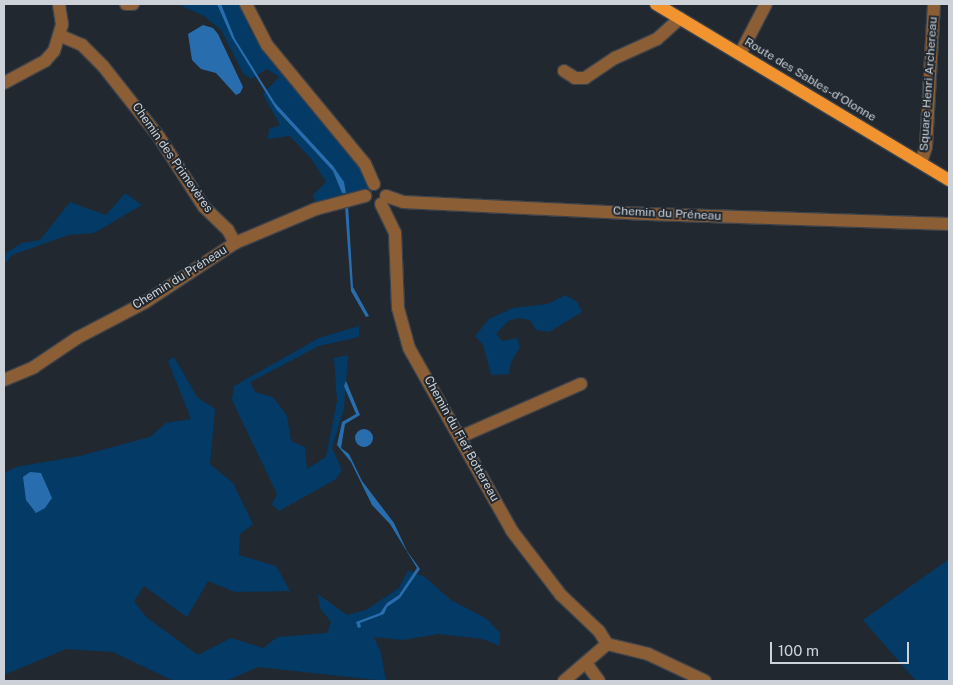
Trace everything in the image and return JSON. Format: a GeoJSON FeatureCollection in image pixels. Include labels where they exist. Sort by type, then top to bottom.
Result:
{"type":"FeatureCollection","features":[{"type":"Feature","properties":{"kind":"main road","name":"Route des Sables-d'Olonne"},"geometry":{"type":"LineString","coordinates":[[656,4],[949,180]]}},
{"type":"Feature","properties":{"kind":"street"},"geometry":{"type":"LineString","coordinates":[[4,83],[45,61],[61,36],[59,4]]}},
{"type":"Feature","properties":{"kind":"street"},"geometry":{"type":"LineString","coordinates":[[126,4],[133,4]]}},
{"type":"Feature","properties":{"kind":"street"},"geometry":{"type":"LineString","coordinates":[[246,4],[266,45],[365,164],[374,184],[383,187],[384,200],[371,205],[365,196],[366,190],[374,184]]}},
{"type":"Feature","properties":{"kind":"street"},"geometry":{"type":"LineString","coordinates":[[740,54],[766,4]]}},
{"type":"Feature","properties":{"kind":"street","name":"Square Henri Archereau"},"geometry":{"type":"LineString","coordinates":[[921,163],[926,147],[934,4]]}},
{"type":"Feature","properties":{"kind":"street"},"geometry":{"type":"LineString","coordinates":[[564,71],[575,78],[585,78],[615,58],[657,39],[680,18]]}},
{"type":"Feature","properties":{"kind":"street","name":"Chemin des Primevères"},"geometry":{"type":"LineString","coordinates":[[61,36],[82,45],[103,66],[159,137],[204,208],[228,230],[236,244]]}},
{"type":"Feature","properties":{"kind":"street","name":"Chemin du Préneau"},"geometry":{"type":"LineString","coordinates":[[4,380],[34,367],[77,338],[144,303],[236,244],[316,209],[365,196]]}},
{"type":"Feature","properties":{"kind":"street","name":"Chemin du Préneau"},"geometry":{"type":"LineString","coordinates":[[384,200],[648,214],[949,224]]}},
{"type":"Feature","properties":{"kind":"street","name":"Chemin du Fief Bottereau"},"geometry":{"type":"LineString","coordinates":[[384,200],[395,233],[400,322],[409,348],[512,530],[561,595],[599,631],[607,644]]}},
{"type":"Feature","properties":{"kind":"street"},"geometry":{"type":"LineString","coordinates":[[460,436],[581,384]]}},
{"type":"Feature","properties":{"kind":"street"},"geometry":{"type":"LineString","coordinates":[[564,681],[607,644],[648,654],[704,681]]}},
{"type":"Feature","properties":{"kind":"street"},"geometry":{"type":"LineString","coordinates":[[586,663],[599,681]]}},
{"type":"Feature","properties":{"kind":"shaded area"},"geometry":{"type":"Polygon","coordinates":[[[183,4],[241,4],[250,30],[266,54],[374,185],[373,192],[315,202],[313,195],[326,182],[312,160],[290,136],[268,139],[269,129],[280,125],[263,94],[279,77],[267,69],[251,79],[243,73],[221,30],[204,16],[182,6],[183,4]]]}},
{"type":"Feature","properties":{"kind":"shaded area"},"geometry":{"type":"Polygon","coordinates":[[[217,4],[221,4],[235,39],[275,103],[333,166],[344,182],[346,193],[342,193],[333,171],[276,109],[232,38],[217,4]]]}},
{"type":"Feature","properties":{"kind":"shaded area"},"geometry":{"type":"Polygon","coordinates":[[[203,25],[213,28],[218,34],[243,87],[240,93],[236,95],[216,73],[201,69],[192,60],[188,34],[203,25]]]}},
{"type":"Feature","properties":{"kind":"shaded area"},"geometry":{"type":"Polygon","coordinates":[[[125,193],[142,205],[94,233],[69,235],[12,255],[4,265],[4,254],[22,243],[40,240],[70,202],[106,215],[125,193]]]}},
{"type":"Feature","properties":{"kind":"shaded area"},"geometry":{"type":"Polygon","coordinates":[[[348,205],[353,287],[369,316],[366,317],[351,291],[345,206],[348,205]]]}},
{"type":"Feature","properties":{"kind":"shaded area"},"geometry":{"type":"Polygon","coordinates":[[[565,295],[577,302],[582,312],[549,332],[536,330],[530,320],[519,318],[508,321],[496,334],[503,341],[517,338],[520,347],[511,362],[509,374],[491,375],[483,345],[475,336],[489,319],[513,308],[548,304],[565,295]]]}},
{"type":"Feature","properties":{"kind":"shaded area"},"geometry":{"type":"Polygon","coordinates":[[[359,326],[359,337],[319,346],[250,382],[255,392],[273,397],[287,416],[291,441],[305,447],[307,469],[326,457],[337,401],[334,358],[348,355],[344,409],[332,448],[342,470],[336,479],[279,511],[272,504],[277,494],[232,400],[234,386],[319,338],[359,326]]]}},
{"type":"Feature","properties":{"kind":"shaded area"},"geometry":{"type":"Polygon","coordinates":[[[174,357],[197,397],[215,409],[210,464],[233,483],[253,524],[240,534],[239,555],[276,566],[290,591],[235,592],[208,581],[187,617],[144,586],[134,601],[146,617],[198,655],[231,638],[263,648],[278,637],[327,633],[331,622],[320,608],[318,594],[347,615],[366,610],[399,588],[408,570],[425,577],[451,600],[487,619],[500,633],[500,646],[483,639],[439,634],[403,640],[374,637],[381,653],[386,681],[258,667],[226,681],[174,681],[113,652],[66,649],[4,675],[4,473],[16,467],[80,456],[150,437],[166,423],[191,419],[168,361],[174,357]]]}},
{"type":"Feature","properties":{"kind":"shaded area"},"geometry":{"type":"Polygon","coordinates":[[[346,381],[360,415],[345,424],[341,448],[349,454],[362,481],[394,523],[407,551],[420,569],[400,598],[387,607],[384,614],[360,623],[361,627],[358,628],[356,622],[380,613],[387,603],[399,595],[417,568],[390,524],[372,505],[351,462],[337,445],[342,422],[356,414],[344,386],[346,381]]]}},
{"type":"Feature","properties":{"kind":"shaded area"},"geometry":{"type":"Polygon","coordinates":[[[364,429],[370,432],[373,438],[370,444],[364,447],[358,444],[355,438],[358,432],[364,429]]]}},
{"type":"Feature","properties":{"kind":"shaded area"},"geometry":{"type":"Polygon","coordinates":[[[30,472],[41,473],[52,498],[45,508],[36,513],[26,500],[23,477],[30,472]]]}},
{"type":"Feature","properties":{"kind":"shaded area"},"geometry":{"type":"Polygon","coordinates":[[[949,559],[949,681],[916,681],[863,620],[949,559]]]}}]}
